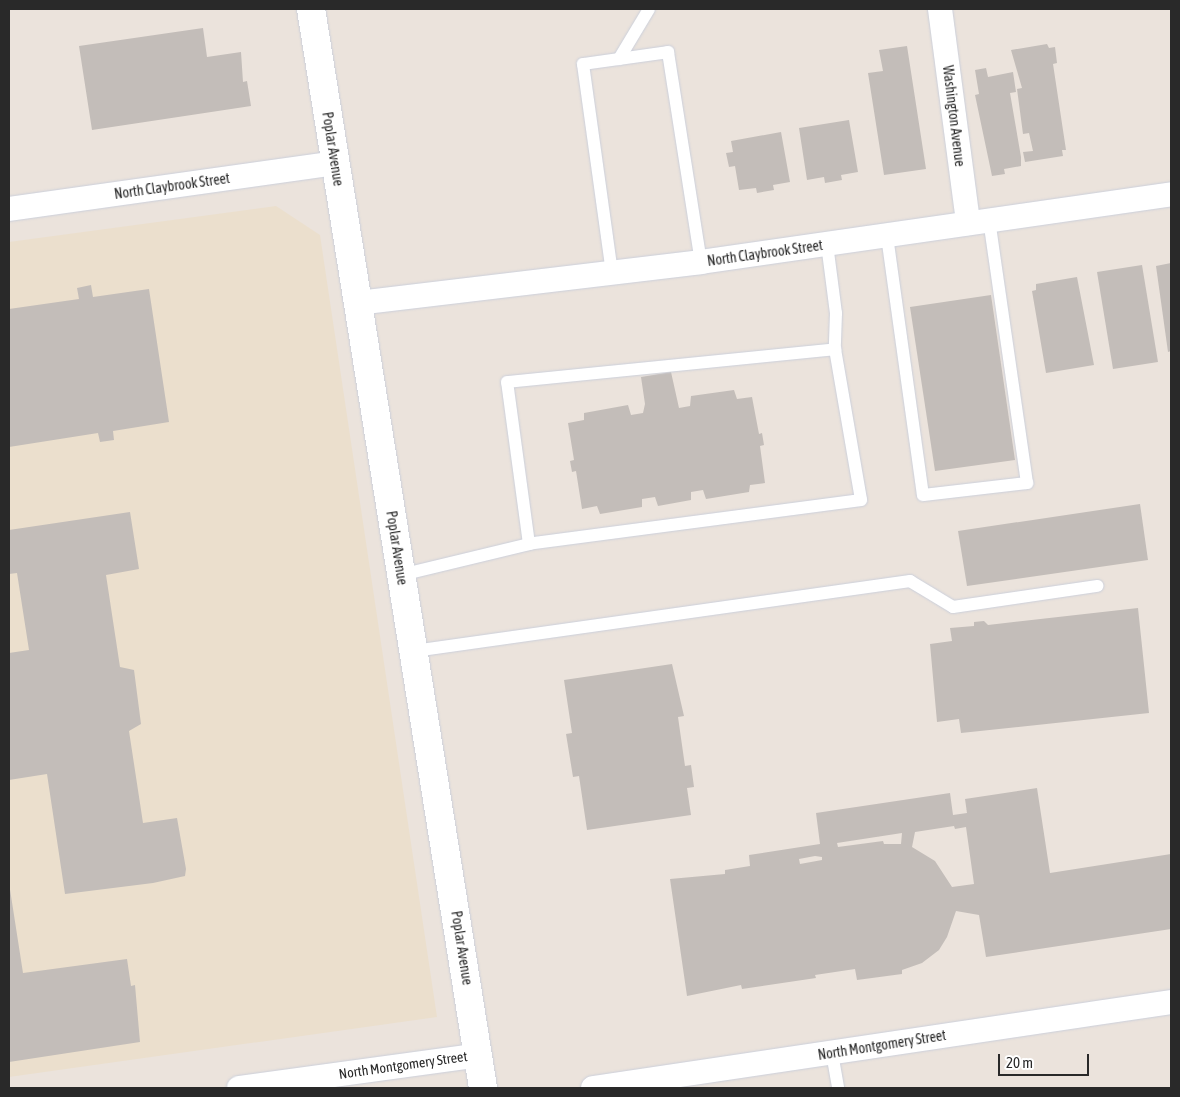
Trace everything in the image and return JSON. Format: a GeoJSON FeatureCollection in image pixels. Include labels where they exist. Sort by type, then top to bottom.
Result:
{"type":"FeatureCollection","features":[{"type":"Feature","properties":{"kind":"main road","name":"Poplar Avenue"},"geometry":{"type":"LineString","coordinates":[[311,9],[483,1088]]}},
{"type":"Feature","properties":{"kind":"street","name":"Washington Avenue"},"geometry":{"type":"LineString","coordinates":[[940,9],[978,222]]}},
{"type":"Feature","properties":{"kind":"street","name":"North Claybrook Street"},"geometry":{"type":"LineString","coordinates":[[9,209],[336,163]]}},
{"type":"Feature","properties":{"kind":"street","name":"North Claybrook Street"},"geometry":{"type":"LineString","coordinates":[[358,303],[701,262],[1171,194]]}},
{"type":"Feature","properties":{"kind":"street","name":"North Montgomery Street"},"geometry":{"type":"LineString","coordinates":[[593,1088],[1171,1002]]}},
{"type":"Feature","properties":{"kind":"street","name":"North Montgomery Street"},"geometry":{"type":"LineString","coordinates":[[239,1088],[479,1055]]}},
{"type":"Feature","properties":{"kind":"lane"},"geometry":{"type":"LineString","coordinates":[[619,59],[649,9]]}},
{"type":"Feature","properties":{"kind":"lane"},"geometry":{"type":"LineString","coordinates":[[612,273],[584,64],[668,52],[701,262]]}},
{"type":"Feature","properties":{"kind":"lane"},"geometry":{"type":"LineString","coordinates":[[887,236],[923,494],[1027,482],[978,222]]}},
{"type":"Feature","properties":{"kind":"lane"},"geometry":{"type":"LineString","coordinates":[[401,575],[501,553],[529,544],[861,500],[835,349],[836,313],[827,244]]}},
{"type":"Feature","properties":{"kind":"lane"},"geometry":{"type":"LineString","coordinates":[[529,544],[507,382],[835,349]]}},
{"type":"Feature","properties":{"kind":"lane"},"geometry":{"type":"LineString","coordinates":[[414,651],[910,581],[953,607],[1097,586]]}},
{"type":"Feature","properties":{"kind":"lane"},"geometry":{"type":"LineString","coordinates":[[832,1053],[838,1088]]}},
{"type":"Feature","properties":{"kind":"shaded area"},"geometry":{"type":"Polygon","coordinates":[[[276,206],[320,235],[437,1017],[9,1077],[9,242],[276,206]]]}},
{"type":"Feature","properties":{"kind":"building"},"geometry":{"type":"Polygon","coordinates":[[[203,28],[207,57],[241,52],[243,82],[247,81],[251,106],[92,130],[79,46],[203,28]]]}},
{"type":"Feature","properties":{"kind":"building"},"geometry":{"type":"Polygon","coordinates":[[[1047,44],[1049,48],[1055,47],[1057,63],[1053,64],[1066,150],[1062,150],[1063,156],[1025,162],[1023,152],[1033,151],[1029,133],[1023,134],[1017,89],[1022,88],[1011,50],[1047,44]]]}},
{"type":"Feature","properties":{"kind":"building"},"geometry":{"type":"Polygon","coordinates":[[[907,46],[926,169],[884,175],[868,73],[883,71],[879,50],[907,46]]]}},
{"type":"Feature","properties":{"kind":"building"},"geometry":{"type":"Polygon","coordinates":[[[986,68],[988,77],[1013,72],[1016,92],[1010,93],[1021,157],[1021,166],[1004,169],[1005,174],[992,176],[975,95],[979,94],[975,70],[986,68]]]}},
{"type":"Feature","properties":{"kind":"building"},"geometry":{"type":"Polygon","coordinates":[[[849,120],[858,172],[841,175],[842,180],[825,183],[824,177],[807,180],[799,128],[849,120]]]}},
{"type":"Feature","properties":{"kind":"building"},"geometry":{"type":"Polygon","coordinates":[[[781,132],[790,182],[773,185],[774,190],[757,193],[756,188],[739,190],[735,166],[729,167],[726,153],[733,152],[731,141],[781,132]]]}},
{"type":"Feature","properties":{"kind":"building"},"geometry":{"type":"Polygon","coordinates":[[[1171,263],[1171,351],[1168,352],[1156,266],[1171,263]]]}},
{"type":"Feature","properties":{"kind":"building"},"geometry":{"type":"Polygon","coordinates":[[[1142,265],[1158,362],[1113,369],[1097,272],[1142,265]]]}},
{"type":"Feature","properties":{"kind":"building"},"geometry":{"type":"Polygon","coordinates":[[[1077,277],[1094,365],[1046,373],[1032,291],[1036,290],[1036,284],[1077,277]]]}},
{"type":"Feature","properties":{"kind":"building"},"geometry":{"type":"Polygon","coordinates":[[[91,285],[93,297],[149,289],[169,422],[113,431],[114,440],[100,442],[98,433],[9,447],[9,309],[79,299],[77,288],[91,285]]]}},
{"type":"Feature","properties":{"kind":"building"},"geometry":{"type":"Polygon","coordinates":[[[991,295],[1015,460],[935,471],[910,307],[991,295]]]}},
{"type":"Feature","properties":{"kind":"building"},"geometry":{"type":"Polygon","coordinates":[[[671,372],[679,408],[690,406],[691,396],[734,390],[737,399],[752,397],[759,434],[762,433],[764,445],[760,446],[765,483],[750,485],[749,492],[706,499],[703,490],[691,492],[691,500],[658,506],[655,497],[642,499],[642,507],[600,514],[597,506],[582,509],[576,471],[572,472],[570,461],[574,460],[568,423],[584,420],[584,413],[628,405],[631,415],[643,413],[645,404],[641,377],[671,372]]]}},
{"type":"Feature","properties":{"kind":"building"},"geometry":{"type":"Polygon","coordinates":[[[1140,504],[1148,560],[967,586],[958,531],[1140,504]]]}},
{"type":"Feature","properties":{"kind":"building"},"geometry":{"type":"Polygon","coordinates":[[[130,512],[139,569],[106,575],[120,667],[134,670],[141,724],[129,731],[143,823],[177,818],[186,869],[185,876],[153,883],[65,894],[47,774],[9,780],[9,653],[29,650],[17,573],[9,574],[9,530],[130,512]]]}},
{"type":"Feature","properties":{"kind":"building"},"geometry":{"type":"Polygon","coordinates":[[[1138,608],[1149,713],[961,733],[959,719],[937,722],[930,644],[952,641],[950,628],[974,626],[974,622],[984,621],[988,625],[1138,608]]]}},
{"type":"Feature","properties":{"kind":"building"},"geometry":{"type":"Polygon","coordinates":[[[672,664],[684,716],[678,717],[685,766],[691,765],[694,787],[687,788],[691,815],[587,830],[579,776],[573,777],[566,734],[572,733],[564,680],[672,664]]]}},
{"type":"Feature","properties":{"kind":"building"},"geometry":{"type":"Polygon","coordinates":[[[1037,788],[1050,873],[1171,854],[1171,929],[986,957],[979,915],[956,911],[947,937],[939,950],[922,963],[902,970],[902,974],[857,980],[855,969],[815,975],[816,978],[742,989],[741,985],[687,996],[670,879],[725,874],[725,870],[750,866],[749,855],[820,844],[816,813],[950,793],[953,815],[967,813],[965,799],[1037,788]],[[954,826],[915,832],[912,847],[935,861],[952,887],[974,884],[966,827],[955,829],[954,826]],[[902,833],[837,843],[838,847],[883,841],[884,844],[901,844],[902,833]],[[815,856],[799,859],[800,864],[822,860],[822,857],[815,856]]]}},
{"type":"Feature","properties":{"kind":"building"},"geometry":{"type":"Polygon","coordinates":[[[9,883],[23,973],[127,959],[131,986],[135,985],[140,1042],[9,1062],[9,883]]]}}]}
